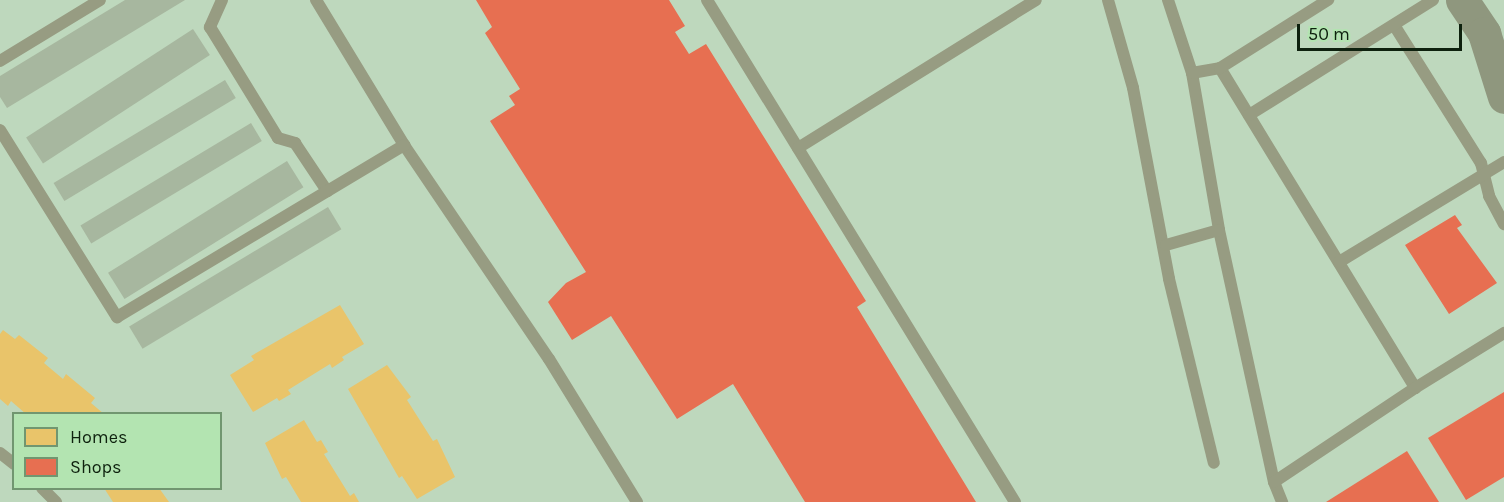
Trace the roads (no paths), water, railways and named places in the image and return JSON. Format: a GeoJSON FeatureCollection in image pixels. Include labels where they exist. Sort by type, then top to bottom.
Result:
{"type":"FeatureCollection","features":[{"type":"Feature","properties":{"kind":"main road"},"geometry":{"type":"LineString","coordinates":[[1462,0],[1494,42],[1504,97]]}},
{"type":"Feature","properties":{"kind":"lane"},"geometry":{"type":"LineString","coordinates":[[0,61],[100,0]]}},
{"type":"Feature","properties":{"kind":"lane"},"geometry":{"type":"LineString","coordinates":[[222,0],[210,27],[278,138],[295,143],[327,191]]}},
{"type":"Feature","properties":{"kind":"lane"},"geometry":{"type":"LineString","coordinates":[[316,0],[404,145],[549,359],[637,502]]}},
{"type":"Feature","properties":{"kind":"lane"},"geometry":{"type":"LineString","coordinates":[[707,0],[1015,502]]}},
{"type":"Feature","properties":{"kind":"lane"},"geometry":{"type":"LineString","coordinates":[[798,148],[1036,0]]}},
{"type":"Feature","properties":{"kind":"lane"},"geometry":{"type":"LineString","coordinates":[[1108,0],[1133,88],[1156,217],[1166,245],[1176,311],[1214,463]]}},
{"type":"Feature","properties":{"kind":"lane"},"geometry":{"type":"LineString","coordinates":[[1168,0],[1192,73],[1219,230],[1274,482],[1282,502]]}},
{"type":"Feature","properties":{"kind":"lane"},"geometry":{"type":"LineString","coordinates":[[1192,73],[1220,68],[1328,0]]}},
{"type":"Feature","properties":{"kind":"lane"},"geometry":{"type":"LineString","coordinates":[[1249,115],[1433,0]]}},
{"type":"Feature","properties":{"kind":"lane"},"geometry":{"type":"LineString","coordinates":[[1394,25],[1485,173],[1489,196],[1504,224]]}},
{"type":"Feature","properties":{"kind":"lane"},"geometry":{"type":"LineString","coordinates":[[1220,68],[1415,388]]}},
{"type":"Feature","properties":{"kind":"lane"},"geometry":{"type":"LineString","coordinates":[[0,130],[117,317],[404,145]]}},
{"type":"Feature","properties":{"kind":"lane"},"geometry":{"type":"LineString","coordinates":[[1339,262],[1504,162]]}},
{"type":"Feature","properties":{"kind":"lane"},"geometry":{"type":"LineString","coordinates":[[1166,245],[1219,230]]}},
{"type":"Feature","properties":{"kind":"lane"},"geometry":{"type":"LineString","coordinates":[[1274,482],[1415,388],[1504,333]]}},
{"type":"Feature","properties":{"kind":"lane"},"geometry":{"type":"LineString","coordinates":[[0,453],[12,462]]}},
{"type":"Feature","properties":{"kind":"lane"},"geometry":{"type":"LineString","coordinates":[[43,490],[56,502]]}}]}
